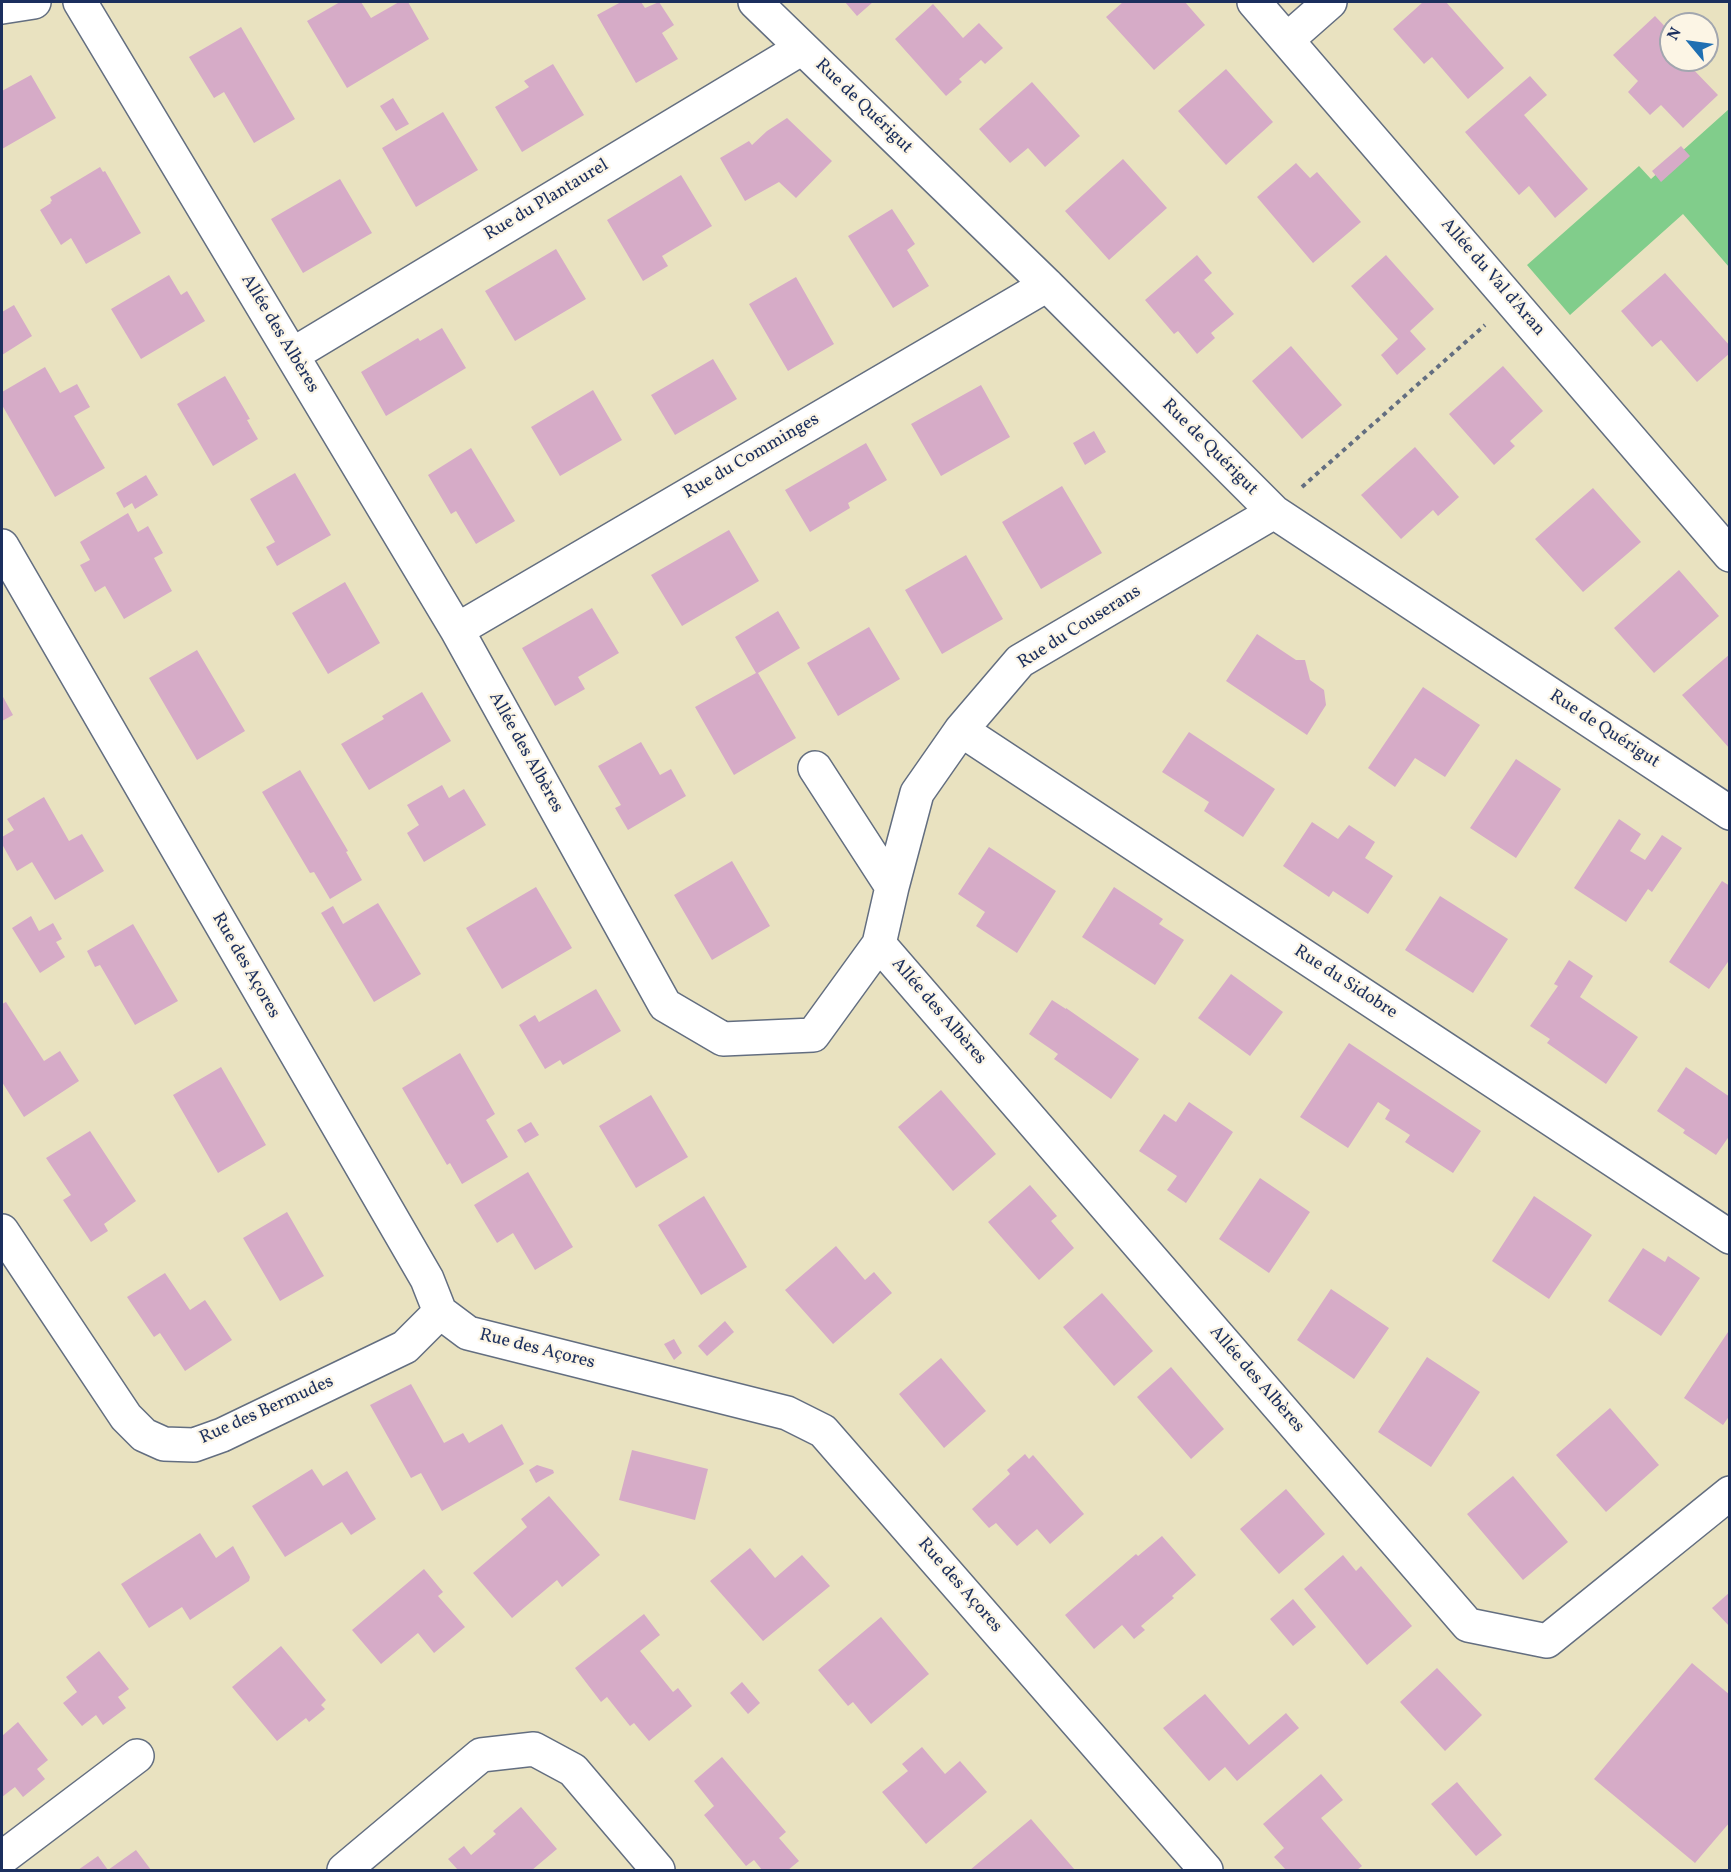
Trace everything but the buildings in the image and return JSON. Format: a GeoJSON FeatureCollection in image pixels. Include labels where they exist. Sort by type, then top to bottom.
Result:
{"type":"FeatureCollection","features":[{"type":"Feature","properties":{"kind":"street"},"geometry":{"type":"LineString","coordinates":[[2,8],[34,2]]}},
{"type":"Feature","properties":{"kind":"street","name":"Allée des Albères"},"geometry":{"type":"LineString","coordinates":[[80,2],[457,630],[666,1005],[723,1039],[813,1035],[879,944],[1468,1625],[1547,1641],[1730,1493]]}},
{"type":"Feature","properties":{"kind":"street","name":"Rue de Quérigut"},"geometry":{"type":"LineString","coordinates":[[756,2],[1047,285],[1274,512],[1730,813]]}},
{"type":"Feature","properties":{"kind":"street","name":"Allée du Val d'Aran"},"geometry":{"type":"LineString","coordinates":[[1254,2],[1730,555]]}},
{"type":"Feature","properties":{"kind":"street"},"geometry":{"type":"LineString","coordinates":[[1288,39],[1330,2]]}},
{"type":"Feature","properties":{"kind":"street","name":"Rue du Plantaurel"},"geometry":{"type":"LineString","coordinates":[[292,356],[802,48]]}},
{"type":"Feature","properties":{"kind":"street","name":"Rue du Comminges"},"geometry":{"type":"LineString","coordinates":[[457,630],[1047,285]]}},
{"type":"Feature","properties":{"kind":"street","name":"Rue du Couserans"},"geometry":{"type":"LineString","coordinates":[[879,944],[916,794],[961,730],[1020,661],[1274,512]]}},
{"type":"Feature","properties":{"kind":"street","name":"Rue des Açores"},"geometry":{"type":"LineString","coordinates":[[5,559],[427,1279],[440,1312],[468,1333],[787,1413],[823,1431],[1206,1870]]}},
{"type":"Feature","properties":{"kind":"street","name":"Rue du Sidobre"},"geometry":{"type":"LineString","coordinates":[[961,730],[1730,1237]]}},
{"type":"Feature","properties":{"kind":"street"},"geometry":{"type":"LineString","coordinates":[[815,768],[892,887]]}},
{"type":"Feature","properties":{"kind":"street","name":"Rue des Bermudes"},"geometry":{"type":"LineString","coordinates":[[2,1231],[126,1417],[144,1435],[164,1444],[194,1445],[243,1425],[405,1347],[440,1312]]}},
{"type":"Feature","properties":{"kind":"street"},"geometry":{"type":"LineString","coordinates":[[344,1870],[481,1755],[534,1749],[573,1770],[658,1870]]}},
{"type":"Feature","properties":{"kind":"street"},"geometry":{"type":"LineString","coordinates":[[2,1858],[137,1756]]}},
{"type":"Feature","properties":{"kind":"path"},"geometry":{"type":"LineString","coordinates":[[1274,512],[1513,301]]}},
{"type":"Feature","properties":{"kind":"green space"},"geometry":{"type":"Polygon","coordinates":[[[1729,109],[1729,267],[1683,214],[1570,315],[1527,265],[1639,166],[1651,179],[1729,109]]]}}]}
